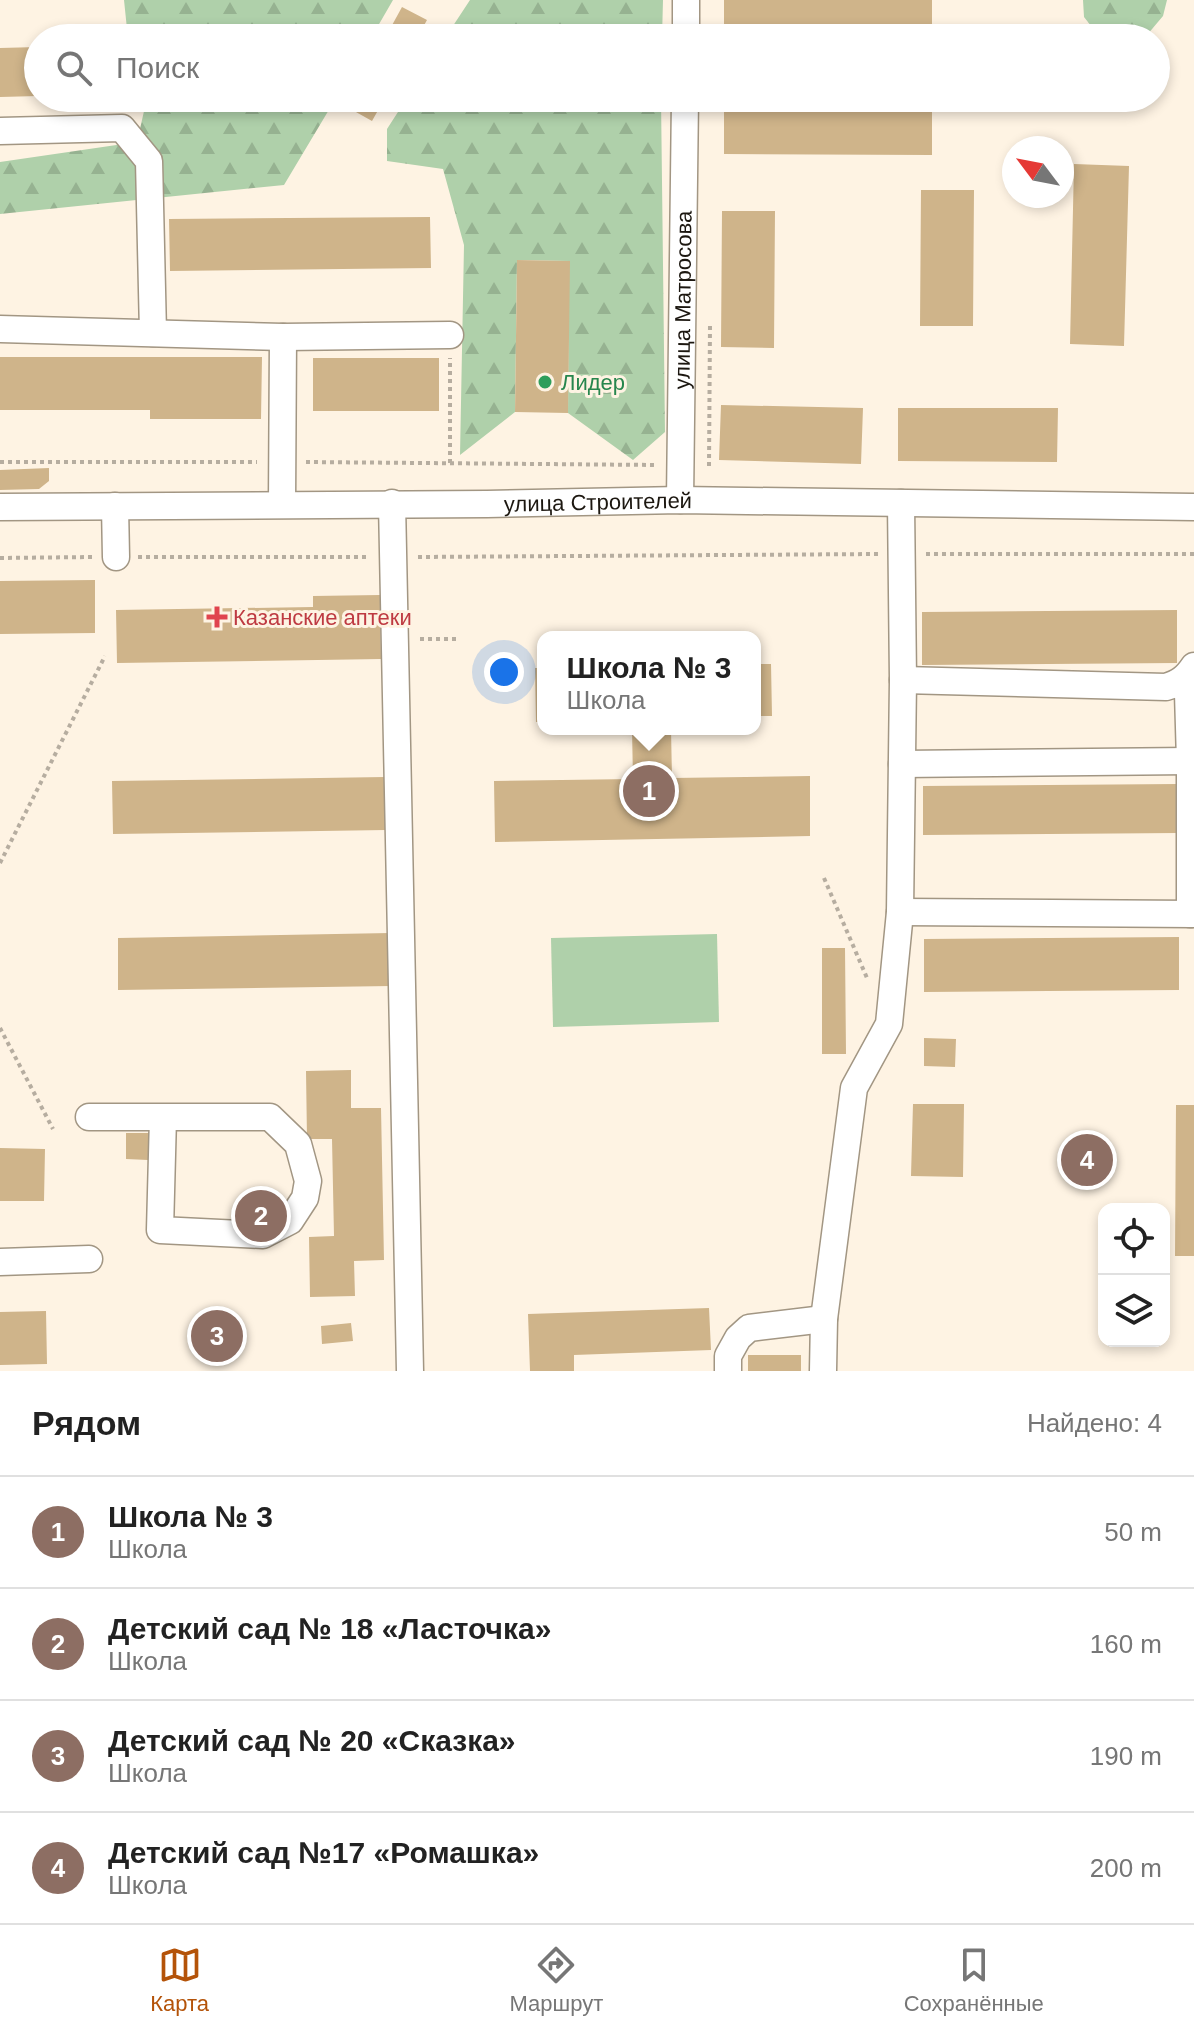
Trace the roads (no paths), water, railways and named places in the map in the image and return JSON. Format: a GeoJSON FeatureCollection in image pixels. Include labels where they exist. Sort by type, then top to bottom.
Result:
{"type":"FeatureCollection","features":[{"type":"Feature","properties":{"kind":"street"},"geometry":{"type":"LineString","coordinates":[[686,0],[686,24]]}},
{"type":"Feature","properties":{"kind":"street","name":"улица Матросова"},"geometry":{"type":"LineString","coordinates":[[680,500],[685,112]]}},
{"type":"Feature","properties":{"kind":"street"},"geometry":{"type":"LineString","coordinates":[[0,131],[122,128],[149,161],[153,333]]}},
{"type":"Feature","properties":{"kind":"street"},"geometry":{"type":"LineString","coordinates":[[0,329],[283,337],[450,335]]}},
{"type":"Feature","properties":{"kind":"street"},"geometry":{"type":"LineString","coordinates":[[282,504],[283,337]]}},
{"type":"Feature","properties":{"kind":"street","name":"улица Строителей"},"geometry":{"type":"LineString","coordinates":[[0,507],[680,500],[1194,507]]}},
{"type":"Feature","properties":{"kind":"street"},"geometry":{"type":"LineString","coordinates":[[392,503],[410,1371]]}},
{"type":"Feature","properties":{"kind":"street"},"geometry":{"type":"LineString","coordinates":[[823,1371],[824,1319],[854,1088],[889,1024],[900,912],[903,680],[901,503]]}},
{"type":"Feature","properties":{"kind":"street"},"geometry":{"type":"LineString","coordinates":[[115,506],[116,557]]}},
{"type":"Feature","properties":{"kind":"street"},"geometry":{"type":"LineString","coordinates":[[900,912],[1192,914],[1186,674],[1166,687],[903,680]]}},
{"type":"Feature","properties":{"kind":"street"},"geometry":{"type":"LineString","coordinates":[[902,764],[1190,761]]}},
{"type":"Feature","properties":{"kind":"street"},"geometry":{"type":"LineString","coordinates":[[89,1117],[163,1117],[270,1117],[298,1144],[308,1181],[305,1198],[290,1221],[263,1235],[160,1230],[163,1117]]}},
{"type":"Feature","properties":{"kind":"street"},"geometry":{"type":"LineString","coordinates":[[0,1262],[89,1259]]}},
{"type":"Feature","properties":{"kind":"street"},"geometry":{"type":"LineString","coordinates":[[728,1371],[728,1356],[738,1338],[749,1328],[824,1319]]}},
{"type":"Feature","properties":{"kind":"place","name":"Лидер"},"geometry":{"type":"Point","coordinates":[545,382]}},
{"type":"Feature","properties":{"kind":"place","name":"Казанские аптеки"},"geometry":{"type":"Point","coordinates":[217,617]}},
{"type":"Feature","properties":{"kind":"place","name":"Школа № 3"},"geometry":{"type":"Point","coordinates":[649,791]}},
{"type":"Feature","properties":{"kind":"place","name":"Детский сад №17 «Ромашка»"},"geometry":{"type":"Point","coordinates":[1087,1160]}},
{"type":"Feature","properties":{"kind":"place","name":"Детский сад № 18 «Ласточка»"},"geometry":{"type":"Point","coordinates":[261,1216]}},
{"type":"Feature","properties":{"kind":"place","name":"Детский сад № 20 «Сказка»"},"geometry":{"type":"Point","coordinates":[217,1336]}}]}
